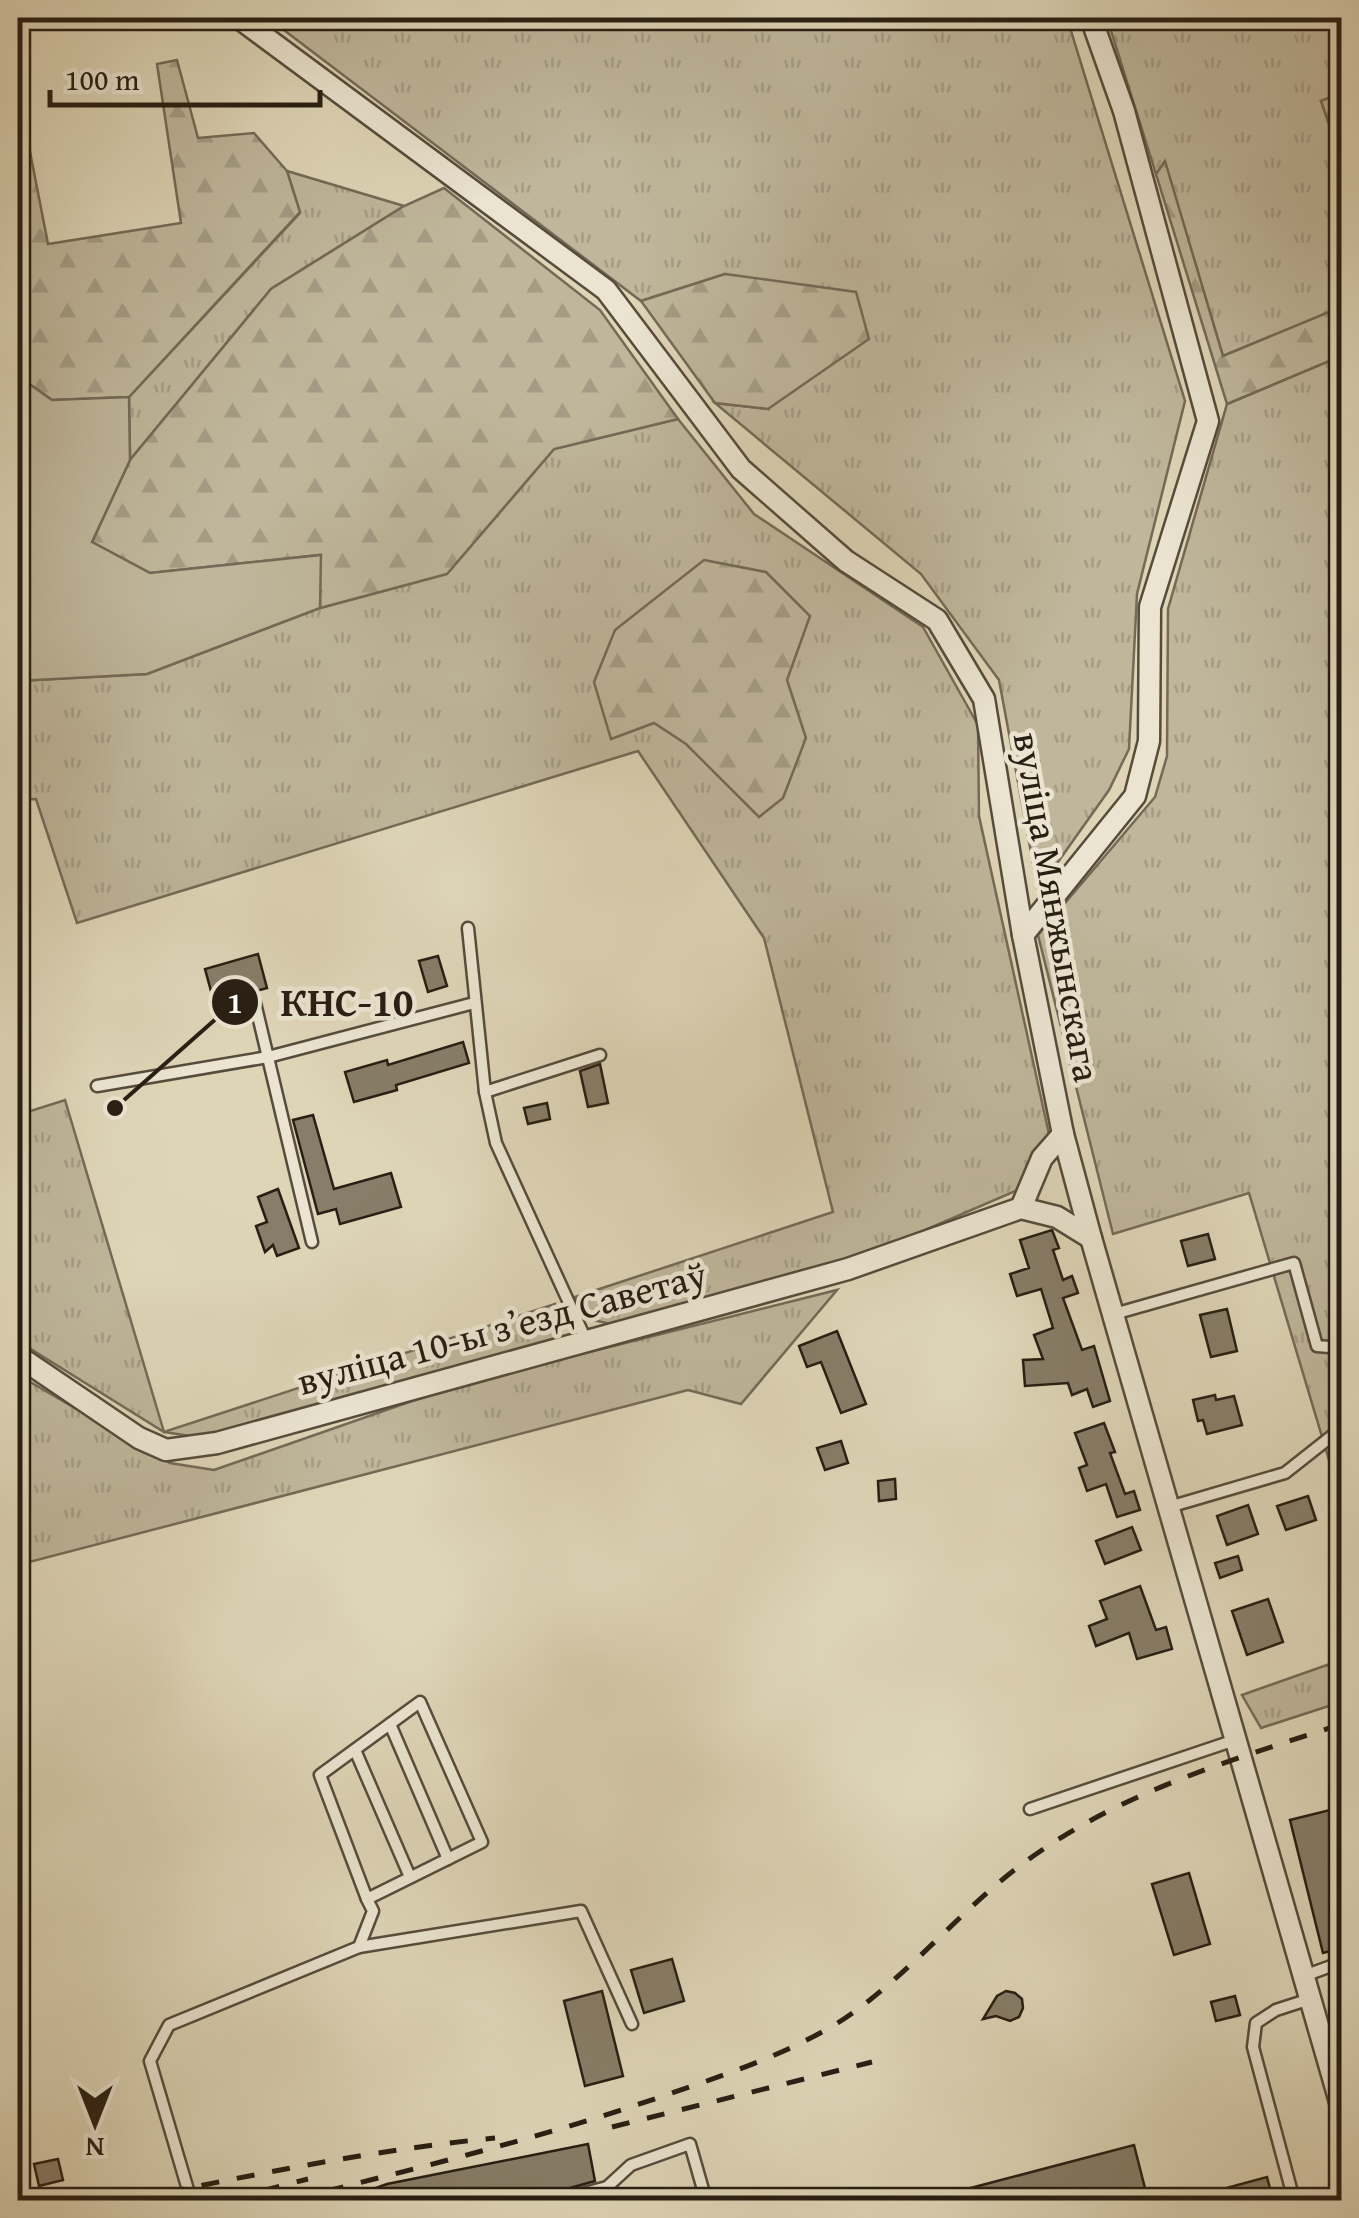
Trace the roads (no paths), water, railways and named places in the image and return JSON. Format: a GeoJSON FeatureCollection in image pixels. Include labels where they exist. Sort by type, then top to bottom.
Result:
{"type":"FeatureCollection","features":[{"type":"Feature","properties":{"kind":"street","name":"вуліца Мянжынскага"},"geometry":{"type":"LineString","coordinates":[[239,18],[606,290],[742,469],[846,561],[937,620],[984,699],[1022,935],[1090,1238],[1342,2109]]}},
{"type":"Feature","properties":{"kind":"street"},"geometry":{"type":"LineString","coordinates":[[1022,935],[1135,796],[1149,741],[1150,606],[1208,421],[1124,111],[1090,18]]}},
{"type":"Feature","properties":{"kind":"street"},"geometry":{"type":"LineString","coordinates":[[1064,1134],[1042,1158],[1022,1208],[1057,1217],[1090,1238]]}},
{"type":"Feature","properties":{"kind":"street","name":"вуліца 10-ы зʼезд Саветаў"},"geometry":{"type":"LineString","coordinates":[[18,1356],[139,1438],[166,1450],[216,1443],[848,1269],[1022,1208]]}},
{"type":"Feature","properties":{"kind":"lane"},"geometry":{"type":"LineString","coordinates":[[468,928],[485,1092],[496,1143],[586,1340]]}},
{"type":"Feature","properties":{"kind":"lane"},"geometry":{"type":"LineString","coordinates":[[255,1002],[312,1242]]}},
{"type":"Feature","properties":{"kind":"lane"},"geometry":{"type":"LineString","coordinates":[[96,1086],[268,1057],[474,1004]]}},
{"type":"Feature","properties":{"kind":"lane"},"geometry":{"type":"LineString","coordinates":[[485,1092],[600,1054]]}},
{"type":"Feature","properties":{"kind":"lane"},"geometry":{"type":"LineString","coordinates":[[1114,1314],[1294,1264],[1317,1346],[1342,1348]]}},
{"type":"Feature","properties":{"kind":"lane"},"geometry":{"type":"LineString","coordinates":[[1169,1507],[1284,1472],[1342,1428]]}},
{"type":"Feature","properties":{"kind":"lane"},"geometry":{"type":"LineString","coordinates":[[359,1947],[372,1911],[367,1899],[320,1775],[420,1702],[482,1842],[367,1899]]}},
{"type":"Feature","properties":{"kind":"lane"},"geometry":{"type":"LineString","coordinates":[[390,1724],[448,1859]]}},
{"type":"Feature","properties":{"kind":"lane"},"geometry":{"type":"LineString","coordinates":[[1030,1809],[1235,1740]]}},
{"type":"Feature","properties":{"kind":"lane"},"geometry":{"type":"LineString","coordinates":[[355,1750],[410,1878]]}},
{"type":"Feature","properties":{"kind":"lane"},"geometry":{"type":"LineString","coordinates":[[191,2200],[150,2061],[169,2024],[359,1947],[581,1912],[632,2024]]}},
{"type":"Feature","properties":{"kind":"lane"},"geometry":{"type":"LineString","coordinates":[[1304,1976],[1342,1962]]}},
{"type":"Feature","properties":{"kind":"lane"},"geometry":{"type":"LineString","coordinates":[[1294,2200],[1253,2048],[1256,2024],[1276,2010],[1311,1999]]}},
{"type":"Feature","properties":{"kind":"lane"},"geometry":{"type":"LineString","coordinates":[[558,2200],[607,2187],[631,2165],[690,2144],[706,2200]]}},
{"type":"Feature","properties":{"kind":"railway"},"geometry":{"type":"LineString","coordinates":[[291,2200],[622,2110],[775,2055],[836,2024],[861,2006],[1001,1881],[1062,1837],[1178,1780],[1342,1724]]}},
{"type":"Feature","properties":{"kind":"railway"},"geometry":{"type":"LineString","coordinates":[[612,2127],[872,2062]]}},
{"type":"Feature","properties":{"kind":"railway"},"geometry":{"type":"LineString","coordinates":[[131,2200],[358,2156],[495,2138]]}},
{"type":"Feature","properties":{"kind":"railway"},"geometry":{"type":"LineString","coordinates":[[227,2200],[308,2179]]}},
{"type":"Feature","properties":{"kind":"place","name":"КНС-10"},"geometry":{"type":"Point","coordinates":[115,1108]}}]}
